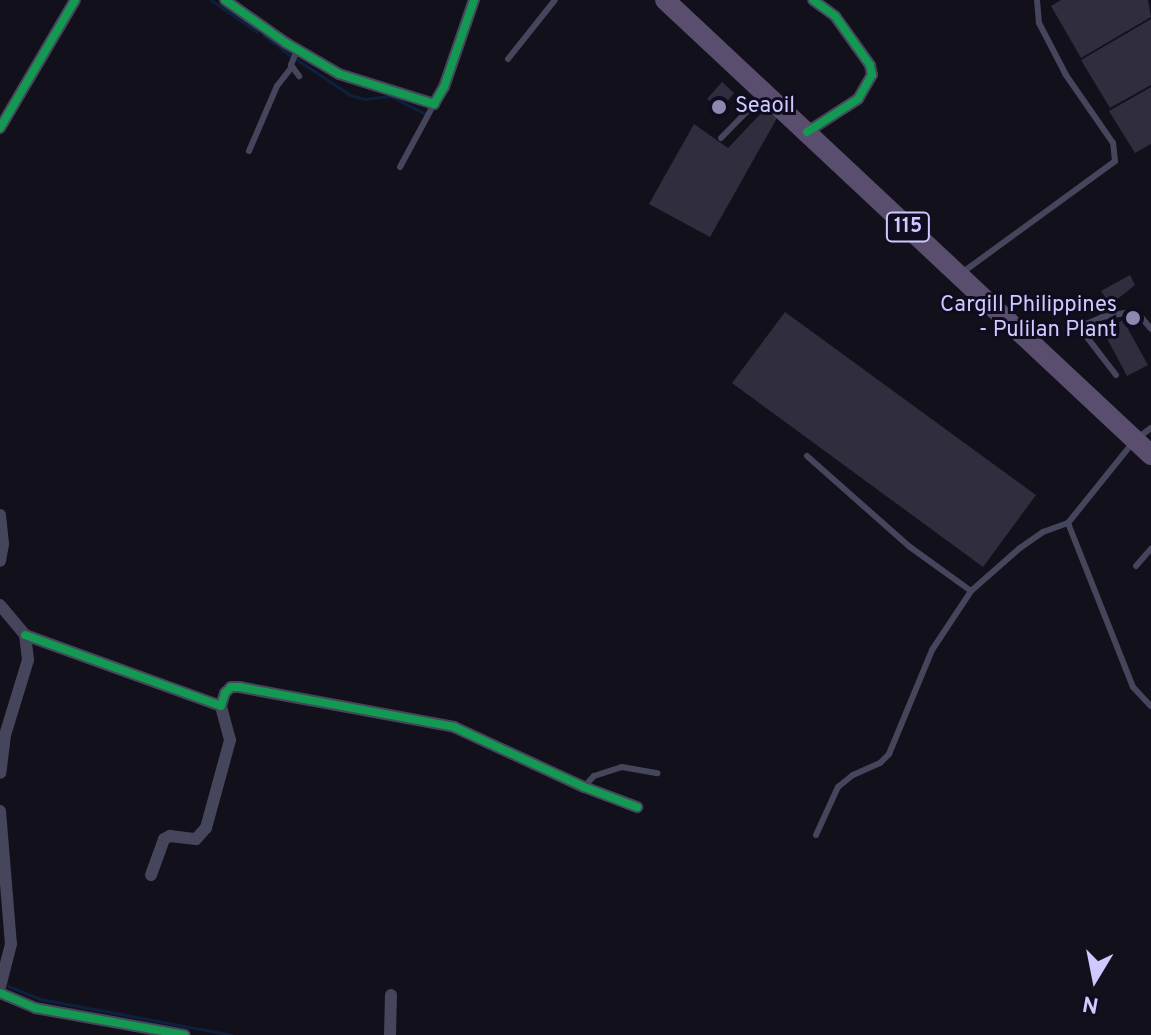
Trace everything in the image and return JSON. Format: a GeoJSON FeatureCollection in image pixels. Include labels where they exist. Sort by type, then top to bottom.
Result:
{"type":"FeatureCollection","features":[{"type":"Feature","properties":{"kind":"main road","name":"115"},"geometry":{"type":"LineString","coordinates":[[665,0],[959,275],[1143,434],[1151,455]]}},
{"type":"Feature","properties":{"kind":"street"},"geometry":{"type":"LineString","coordinates":[[0,128],[75,0]]}},
{"type":"Feature","properties":{"kind":"street"},"geometry":{"type":"LineString","coordinates":[[225,0],[297,50],[339,74],[434,104],[444,87],[474,0]]}},
{"type":"Feature","properties":{"kind":"street"},"geometry":{"type":"LineString","coordinates":[[807,132],[858,99],[866,91],[872,75],[870,65],[835,16],[813,0]]}},
{"type":"Feature","properties":{"kind":"street"},"geometry":{"type":"LineString","coordinates":[[0,515],[0,561]]}},
{"type":"Feature","properties":{"kind":"street"},"geometry":{"type":"LineString","coordinates":[[0,605],[25,635],[221,706]]}},
{"type":"Feature","properties":{"kind":"street"},"geometry":{"type":"LineString","coordinates":[[0,773],[6,712],[28,660],[25,635]]}},
{"type":"Feature","properties":{"kind":"street"},"geometry":{"type":"LineString","coordinates":[[151,875],[164,839],[170,836],[196,839],[206,828],[230,740],[221,706],[225,693],[231,687],[454,727],[584,787],[637,807]]}},
{"type":"Feature","properties":{"kind":"street"},"geometry":{"type":"LineString","coordinates":[[0,811],[11,944],[0,990],[35,1008],[185,1035]]}},
{"type":"Feature","properties":{"kind":"street"},"geometry":{"type":"LineString","coordinates":[[390,1035],[391,995]]}},
{"type":"Feature","properties":{"kind":"lane"},"geometry":{"type":"LineString","coordinates":[[508,59],[555,0]]}},
{"type":"Feature","properties":{"kind":"lane"},"geometry":{"type":"LineString","coordinates":[[959,275],[1115,161],[1113,143],[1066,75],[1039,23],[1037,0]]}},
{"type":"Feature","properties":{"kind":"lane"},"geometry":{"type":"LineString","coordinates":[[249,151],[277,86],[292,67],[297,50]]}},
{"type":"Feature","properties":{"kind":"lane"},"geometry":{"type":"LineString","coordinates":[[292,67],[299,76]]}},
{"type":"Feature","properties":{"kind":"lane"},"geometry":{"type":"LineString","coordinates":[[721,138],[764,94]]}},
{"type":"Feature","properties":{"kind":"lane"},"geometry":{"type":"LineString","coordinates":[[400,167],[434,104]]}},
{"type":"Feature","properties":{"kind":"lane"},"geometry":{"type":"LineString","coordinates":[[1116,375],[1079,327],[1128,311],[1148,315],[1151,329]]}},
{"type":"Feature","properties":{"kind":"lane"},"geometry":{"type":"LineString","coordinates":[[816,835],[838,787],[853,775],[880,763],[889,754],[932,650],[971,591],[1020,548],[1043,532],[1068,523],[1143,434]]}},
{"type":"Feature","properties":{"kind":"lane"},"geometry":{"type":"LineString","coordinates":[[807,456],[910,547],[971,591]]}},
{"type":"Feature","properties":{"kind":"lane"},"geometry":{"type":"LineString","coordinates":[[1068,523],[1133,687],[1151,706]]}},
{"type":"Feature","properties":{"kind":"lane"},"geometry":{"type":"LineString","coordinates":[[1136,566],[1151,549]]}},
{"type":"Feature","properties":{"kind":"lane"},"geometry":{"type":"LineString","coordinates":[[584,787],[594,776],[622,767],[657,773]]}},
{"type":"Feature","properties":{"kind":"building"},"geometry":{"type":"Polygon","coordinates":[[[1061,0],[1148,0],[1151,17],[1081,58],[1051,6],[1061,0]]]}},
{"type":"Feature","properties":{"kind":"building"},"geometry":{"type":"Polygon","coordinates":[[[1151,19],[1151,85],[1110,108],[1081,60],[1151,19]]]}},
{"type":"Feature","properties":{"kind":"building"},"geometry":{"type":"Polygon","coordinates":[[[722,82],[734,93],[720,110],[707,99],[722,82]]]}},
{"type":"Feature","properties":{"kind":"building"},"geometry":{"type":"Polygon","coordinates":[[[1151,87],[1151,144],[1135,153],[1109,111],[1151,87]]]}},
{"type":"Feature","properties":{"kind":"building"},"geometry":{"type":"Polygon","coordinates":[[[767,107],[777,118],[710,237],[649,204],[694,124],[728,148],[767,107]]]}},
{"type":"Feature","properties":{"kind":"building"},"geometry":{"type":"Polygon","coordinates":[[[1130,275],[1135,285],[1110,305],[1101,291],[1130,275]]]}},
{"type":"Feature","properties":{"kind":"building"},"geometry":{"type":"Polygon","coordinates":[[[785,312],[1036,495],[983,567],[732,383],[785,312]]]}},
{"type":"Feature","properties":{"kind":"building"},"geometry":{"type":"Polygon","coordinates":[[[1123,320],[1148,365],[1127,376],[1103,331],[1123,320]]]}},
{"type":"Feature","properties":{"kind":"waterway"},"geometry":{"type":"LineString","coordinates":[[211,0],[257,32]]}},
{"type":"Feature","properties":{"kind":"waterway"},"geometry":{"type":"LineString","coordinates":[[263,35],[275,44]]}},
{"type":"Feature","properties":{"kind":"waterway"},"geometry":{"type":"LineString","coordinates":[[278,46],[291,56]]}},
{"type":"Feature","properties":{"kind":"waterway"},"geometry":{"type":"LineString","coordinates":[[296,59],[350,95],[365,99],[390,96],[425,114]]}},
{"type":"Feature","properties":{"kind":"waterway"},"geometry":{"type":"LineString","coordinates":[[8,986],[40,999],[232,1035]]}},
{"type":"Feature","properties":{"kind":"cycle path"},"geometry":{"type":"LineString","coordinates":[[0,128],[75,0]]}},
{"type":"Feature","properties":{"kind":"cycle path"},"geometry":{"type":"LineString","coordinates":[[225,0],[286,43],[339,74],[434,104],[444,87],[474,0]]}},
{"type":"Feature","properties":{"kind":"cycle path"},"geometry":{"type":"LineString","coordinates":[[807,132],[858,99],[872,75],[870,65],[835,16],[813,0]]}},
{"type":"Feature","properties":{"kind":"cycle path"},"geometry":{"type":"LineString","coordinates":[[25,635],[221,706],[225,693],[231,687],[239,687],[454,727],[584,787],[637,807]]}},
{"type":"Feature","properties":{"kind":"cycle path"},"geometry":{"type":"LineString","coordinates":[[0,993],[35,1008],[185,1035]]}},
{"type":"Feature","properties":{"kind":"place","name":"Seaoil"},"geometry":{"type":"Point","coordinates":[719,107]}},
{"type":"Feature","properties":{"kind":"place","name":"Cargill Philippines - Pulilan Plant"},"geometry":{"type":"Point","coordinates":[1133,318]}}]}
